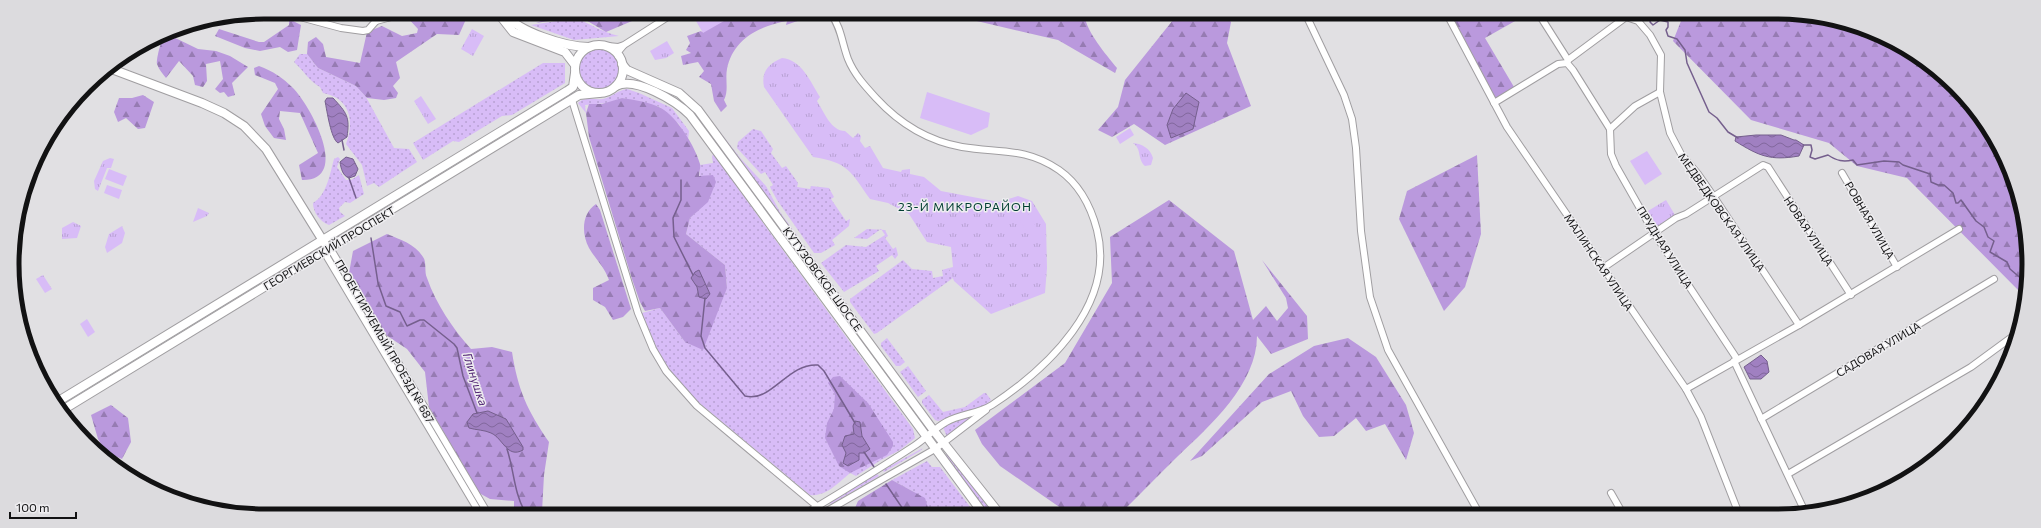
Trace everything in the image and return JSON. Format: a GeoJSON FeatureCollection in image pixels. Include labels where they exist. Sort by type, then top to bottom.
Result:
{"type":"FeatureCollection","features":[{"type":"Feature","properties":{"kind":"main road"},"geometry":{"type":"LineString","coordinates":[[503,19],[513,32],[565,52],[575,69],[582,86],[590,91],[599,93],[608,91],[616,86],[625,67],[618,56],[608,46],[568,46],[525,30],[509,19]]}},
{"type":"Feature","properties":{"kind":"main road"},"geometry":{"type":"LineString","coordinates":[[575,69],[580,53],[589,47]]}},
{"type":"Feature","properties":{"kind":"main road","name":"КУТУЗОВСКОЕ ШОССЕ"},"geometry":{"type":"LineString","coordinates":[[625,67],[679,93],[698,110],[934,431],[997,509]]}},
{"type":"Feature","properties":{"kind":"main road","name":"ГЕОРГИЕВСКИЙ ПРОСПЕКТ"},"geometry":{"type":"LineString","coordinates":[[60,400],[570,90],[574,84],[575,69]]}},
{"type":"Feature","properties":{"kind":"main road"},"geometry":{"type":"LineString","coordinates":[[115,70],[202,103],[224,113],[244,126],[266,149],[327,249]]}},
{"type":"Feature","properties":{"kind":"main road","name":"КУТУЗОВСКОЕ ШОССЕ"},"geometry":{"type":"LineString","coordinates":[[616,86],[625,83],[638,85],[674,101],[690,115],[926,438],[980,509]]}},
{"type":"Feature","properties":{"kind":"main road","name":"ГЕОРГИЕВСКИЙ ПРОСПЕКТ"},"geometry":{"type":"LineString","coordinates":[[66,407],[582,94],[599,93]]}},
{"type":"Feature","properties":{"kind":"street"},"geometry":{"type":"LineString","coordinates":[[309,19],[363,31],[368,30],[376,22],[386,19]]}},
{"type":"Feature","properties":{"kind":"street"},"geometry":{"type":"LineString","coordinates":[[608,46],[618,47],[664,19]]}},
{"type":"Feature","properties":{"kind":"street"},"geometry":{"type":"LineString","coordinates":[[829,509],[935,449],[1031,376],[1053,354],[1077,325],[1089,304],[1096,287],[1101,261],[1098,236],[1091,211],[1069,178],[1051,165],[1036,157],[1018,152],[963,147],[940,141],[919,132],[893,115],[860,81],[848,59],[842,34],[835,19]]}},
{"type":"Feature","properties":{"kind":"street"},"geometry":{"type":"LineString","coordinates":[[1308,19],[1344,95],[1352,119],[1356,148],[1361,231],[1370,297],[1388,350],[1477,509]]}},
{"type":"Feature","properties":{"kind":"street","name":"МАЛИНСКАЯ УЛИЦА"},"geometry":{"type":"LineString","coordinates":[[1450,19],[1506,127],[1686,389],[1701,417],[1737,509]]}},
{"type":"Feature","properties":{"kind":"street"},"geometry":{"type":"LineString","coordinates":[[1542,19],[1567,62],[1610,129],[1635,106],[1660,92]]}},
{"type":"Feature","properties":{"kind":"street","name":"МЕДВЕДКОВСКАЯ УЛИЦА"},"geometry":{"type":"LineString","coordinates":[[1494,103],[1558,64],[1567,62],[1618,19]]}},
{"type":"Feature","properties":{"kind":"street","name":"МЕДВЕДКОВСКАЯ УЛИЦА"},"geometry":{"type":"LineString","coordinates":[[1632,19],[1638,21],[1650,35],[1661,55],[1660,92],[1670,133],[1681,154],[1714,196],[1799,325]]}},
{"type":"Feature","properties":{"kind":"street"},"geometry":{"type":"LineString","coordinates":[[618,56],[620,48],[624,44]]}},
{"type":"Feature","properties":{"kind":"street"},"geometry":{"type":"LineString","coordinates":[[572,100],[638,313],[653,350],[666,371],[698,406],[819,509]]}},
{"type":"Feature","properties":{"kind":"street","name":"ПРУДНАЯ УЛИЦА"},"geometry":{"type":"LineString","coordinates":[[1610,129],[1611,154],[1616,166],[1654,233],[1735,360],[1778,459],[1788,474],[1803,507]]}},
{"type":"Feature","properties":{"kind":"street","name":"НОВАЯ УЛИЦА"},"geometry":{"type":"LineString","coordinates":[[1714,196],[1763,165],[1768,167],[1851,295]]}},
{"type":"Feature","properties":{"kind":"street","name":"РОВНАЯ УЛИЦА"},"geometry":{"type":"LineString","coordinates":[[1842,173],[1897,267]]}},
{"type":"Feature","properties":{"kind":"street"},"geometry":{"type":"LineString","coordinates":[[1603,268],[1654,233],[1714,196]]}},
{"type":"Feature","properties":{"kind":"street"},"geometry":{"type":"LineString","coordinates":[[1686,389],[1851,295],[1959,229]]}},
{"type":"Feature","properties":{"kind":"street","name":"ПРОЕКТИРУЕМЫЙ ПРОЕЗД № 687"},"geometry":{"type":"LineString","coordinates":[[327,249],[327,257],[477,509]]}},
{"type":"Feature","properties":{"kind":"street","name":"ПРОЕКТИРУЕМЫЙ ПРОЕЗД № 687"},"geometry":{"type":"LineString","coordinates":[[327,249],[333,253],[485,509]]}},
{"type":"Feature","properties":{"kind":"street","name":"САДОВАЯ УЛИЦА"},"geometry":{"type":"LineString","coordinates":[[1761,419],[1994,279]]}},
{"type":"Feature","properties":{"kind":"street"},"geometry":{"type":"LineString","coordinates":[[1788,474],[1971,367],[2011,338]]}},
{"type":"Feature","properties":{"kind":"street"},"geometry":{"type":"LineString","coordinates":[[813,509],[926,438],[946,422],[990,406]]}},
{"type":"Feature","properties":{"kind":"street"},"geometry":{"type":"LineString","coordinates":[[1611,493],[1621,509]]}},
{"type":"Feature","properties":{"kind":"green space"},"geometry":{"type":"Polygon","coordinates":[[[289,19],[301,25],[297,50],[288,52],[280,47],[260,51],[245,48],[215,36],[219,29],[259,42],[264,42],[289,25],[289,19]]]}},
{"type":"Feature","properties":{"kind":"green space"},"geometry":{"type":"Polygon","coordinates":[[[409,19],[466,19],[459,35],[437,34],[396,62],[400,78],[393,86],[398,93],[396,98],[384,100],[367,98],[356,86],[318,68],[307,54],[308,42],[316,37],[323,44],[326,57],[360,63],[367,32],[382,26],[402,36],[417,33],[418,29],[409,19]]]}},
{"type":"Feature","properties":{"kind":"green space"},"geometry":{"type":"Polygon","coordinates":[[[546,19],[561,19],[536,23],[546,19]]]}},
{"type":"Feature","properties":{"kind":"green space"},"geometry":{"type":"Polygon","coordinates":[[[578,19],[602,31],[619,36],[574,40],[531,25],[578,19]]]}},
{"type":"Feature","properties":{"kind":"green space"},"geometry":{"type":"Polygon","coordinates":[[[584,19],[637,19],[606,32],[584,19]]]}},
{"type":"Feature","properties":{"kind":"green space"},"geometry":{"type":"Polygon","coordinates":[[[698,19],[728,19],[703,33],[696,21],[698,19]]]}},
{"type":"Feature","properties":{"kind":"green space"},"geometry":{"type":"Polygon","coordinates":[[[727,19],[803,19],[786,25],[787,21],[767,26],[757,30],[741,42],[730,59],[727,69],[726,92],[724,100],[727,106],[721,112],[714,101],[711,84],[699,77],[704,71],[698,62],[683,65],[681,56],[691,53],[686,50],[690,43],[687,36],[701,31],[702,32],[727,19]]]}},
{"type":"Feature","properties":{"kind":"green space"},"geometry":{"type":"Polygon","coordinates":[[[968,19],[1085,19],[1089,29],[1102,50],[1117,68],[1115,73],[1058,40],[968,19]]]}},
{"type":"Feature","properties":{"kind":"green space"},"geometry":{"type":"Polygon","coordinates":[[[1174,19],[1228,19],[1231,22],[1227,43],[1251,106],[1165,145],[1134,124],[1112,137],[1098,130],[1118,107],[1125,80],[1174,19]]]}},
{"type":"Feature","properties":{"kind":"green space"},"geometry":{"type":"Polygon","coordinates":[[[1453,19],[1519,19],[1485,38],[1514,87],[1494,99],[1453,19]]]}},
{"type":"Feature","properties":{"kind":"green space"},"geometry":{"type":"Polygon","coordinates":[[[1682,19],[1777,19],[1809,21],[1840,27],[1856,32],[1885,44],[1913,60],[1939,80],[1961,102],[1981,128],[1997,156],[2014,201],[2020,232],[2022,264],[2020,292],[1907,178],[1857,166],[1829,143],[1751,120],[1673,41],[1682,19]]]}},
{"type":"Feature","properties":{"kind":"green space"},"geometry":{"type":"Polygon","coordinates":[[[472,29],[484,36],[473,56],[461,49],[472,29]]]}},
{"type":"Feature","properties":{"kind":"green space"},"geometry":{"type":"Polygon","coordinates":[[[173,37],[198,49],[216,51],[230,56],[248,67],[232,83],[235,95],[228,97],[224,92],[220,93],[215,89],[223,79],[220,61],[206,64],[207,81],[203,87],[195,85],[193,76],[179,61],[166,78],[157,64],[161,42],[173,37]]]}},
{"type":"Feature","properties":{"kind":"green space"},"geometry":{"type":"Polygon","coordinates":[[[667,41],[674,53],[666,58],[655,60],[650,51],[667,41]]]}},
{"type":"Feature","properties":{"kind":"green space"},"geometry":{"type":"Polygon","coordinates":[[[599,49],[607,51],[613,55],[617,61],[619,69],[617,77],[613,83],[607,87],[599,89],[591,87],[585,83],[581,77],[579,69],[581,61],[585,55],[591,51],[599,49]]]}},
{"type":"Feature","properties":{"kind":"green space"},"geometry":{"type":"Polygon","coordinates":[[[300,54],[307,54],[318,68],[356,86],[366,97],[394,148],[409,149],[417,162],[379,187],[374,183],[367,186],[362,165],[346,144],[349,135],[350,119],[345,105],[332,96],[323,93],[320,87],[316,85],[294,62],[300,54]]]}},
{"type":"Feature","properties":{"kind":"green space"},"geometry":{"type":"Polygon","coordinates":[[[782,58],[795,63],[805,72],[820,97],[817,101],[832,124],[836,128],[845,131],[853,138],[858,133],[861,136],[860,141],[865,148],[870,146],[883,168],[901,172],[902,170],[910,169],[910,174],[924,177],[941,191],[999,202],[1018,196],[1032,201],[1046,224],[1047,268],[1045,293],[991,314],[954,281],[949,268],[953,267],[951,247],[927,242],[909,214],[888,203],[870,199],[853,175],[841,165],[825,159],[813,157],[764,87],[763,82],[767,69],[773,63],[782,58]]]}},
{"type":"Feature","properties":{"kind":"green space"},"geometry":{"type":"Polygon","coordinates":[[[543,63],[565,63],[565,83],[512,115],[502,116],[459,142],[453,141],[423,160],[413,143],[543,63]]]}},
{"type":"Feature","properties":{"kind":"green space"},"geometry":{"type":"Polygon","coordinates":[[[259,66],[278,75],[293,88],[309,110],[317,125],[323,141],[326,156],[324,168],[317,177],[302,180],[299,165],[318,153],[300,113],[280,111],[279,119],[284,129],[286,140],[274,138],[265,126],[261,114],[278,89],[275,83],[255,75],[254,68],[259,66]]]}},
{"type":"Feature","properties":{"kind":"green space"},"geometry":{"type":"Polygon","coordinates":[[[627,89],[672,108],[689,131],[688,140],[679,124],[660,107],[622,98],[608,103],[585,105],[586,113],[578,103],[587,99],[603,99],[627,89]]]}},
{"type":"Feature","properties":{"kind":"green space"},"geometry":{"type":"Polygon","coordinates":[[[927,92],[990,113],[988,127],[971,135],[920,118],[927,92]]]}},
{"type":"Feature","properties":{"kind":"green space"},"geometry":{"type":"Polygon","coordinates":[[[143,95],[154,102],[145,128],[138,129],[126,118],[118,122],[114,112],[119,98],[132,98],[143,95]]]}},
{"type":"Feature","properties":{"kind":"green space"},"geometry":{"type":"Polygon","coordinates":[[[421,96],[436,119],[428,124],[414,101],[421,96]]]}},
{"type":"Feature","properties":{"kind":"green space"},"geometry":{"type":"Polygon","coordinates":[[[622,98],[652,104],[667,112],[685,133],[698,157],[700,165],[699,176],[713,175],[716,182],[708,202],[690,218],[686,234],[725,265],[727,288],[703,350],[685,342],[660,308],[645,311],[640,302],[632,279],[589,137],[586,113],[589,104],[602,104],[622,98]]]}},
{"type":"Feature","properties":{"kind":"green space"},"geometry":{"type":"Polygon","coordinates":[[[694,113],[697,113],[872,353],[871,354],[869,354],[694,113]]]}},
{"type":"Feature","properties":{"kind":"green space"},"geometry":{"type":"Polygon","coordinates":[[[709,118],[741,159],[766,186],[780,212],[931,421],[709,118]]]}},
{"type":"Feature","properties":{"kind":"green space"},"geometry":{"type":"Polygon","coordinates":[[[1130,128],[1134,135],[1120,144],[1116,137],[1130,128]]]}},
{"type":"Feature","properties":{"kind":"green space"},"geometry":{"type":"Polygon","coordinates":[[[753,129],[761,131],[773,149],[771,153],[782,168],[786,166],[798,183],[797,187],[810,189],[811,186],[829,188],[834,197],[831,199],[846,221],[850,219],[849,226],[832,240],[835,245],[821,253],[814,253],[777,200],[770,187],[773,185],[765,172],[761,174],[737,148],[738,142],[753,129]]]}},
{"type":"Feature","properties":{"kind":"green space"},"geometry":{"type":"Polygon","coordinates":[[[1133,143],[1140,144],[1148,149],[1153,158],[1151,165],[1145,166],[1141,160],[1138,148],[1133,143]]]}},
{"type":"Feature","properties":{"kind":"green space"},"geometry":{"type":"Polygon","coordinates":[[[1647,151],[1662,174],[1645,185],[1630,161],[1647,151]]]}},
{"type":"Feature","properties":{"kind":"green space"},"geometry":{"type":"Polygon","coordinates":[[[713,154],[913,429],[915,438],[900,450],[856,476],[850,473],[832,488],[821,494],[810,495],[697,401],[671,372],[657,349],[642,313],[660,308],[685,342],[727,288],[725,265],[686,234],[690,218],[698,210],[700,165],[713,163],[713,154]]]}},
{"type":"Feature","properties":{"kind":"green space"},"geometry":{"type":"Polygon","coordinates":[[[1477,155],[1481,234],[1465,287],[1444,311],[1399,219],[1407,191],[1477,155]]]}},
{"type":"Feature","properties":{"kind":"green space"},"geometry":{"type":"Polygon","coordinates":[[[338,157],[340,159],[337,167],[346,180],[351,180],[359,175],[364,194],[350,203],[345,202],[339,208],[340,212],[345,216],[329,225],[323,222],[318,216],[314,210],[313,203],[322,195],[334,159],[338,157]]]}},
{"type":"Feature","properties":{"kind":"green space"},"geometry":{"type":"Polygon","coordinates":[[[110,158],[114,159],[111,168],[107,168],[98,191],[95,189],[94,181],[103,161],[110,158]]]}},
{"type":"Feature","properties":{"kind":"green space"},"geometry":{"type":"Polygon","coordinates":[[[109,169],[127,176],[123,186],[105,179],[109,169]]]}},
{"type":"Feature","properties":{"kind":"green space"},"geometry":{"type":"Polygon","coordinates":[[[107,185],[122,190],[119,199],[104,193],[107,185]]]}},
{"type":"Feature","properties":{"kind":"green space"},"geometry":{"type":"Polygon","coordinates":[[[1169,200],[1234,251],[1253,320],[1266,306],[1277,321],[1288,308],[1286,298],[1262,260],[1307,316],[1308,339],[1271,354],[1257,336],[1255,354],[1249,371],[1229,403],[1217,418],[1125,509],[1062,509],[1000,466],[982,444],[975,430],[1065,363],[1112,283],[1110,237],[1169,200]]]}},
{"type":"Feature","properties":{"kind":"green space"},"geometry":{"type":"Polygon","coordinates":[[[1666,200],[1675,215],[1657,226],[1648,211],[1666,200]]]}},
{"type":"Feature","properties":{"kind":"green space"},"geometry":{"type":"Polygon","coordinates":[[[596,204],[600,210],[631,309],[623,317],[613,320],[605,307],[593,300],[593,288],[609,280],[586,242],[584,224],[591,208],[596,204]]]}},
{"type":"Feature","properties":{"kind":"green space"},"geometry":{"type":"Polygon","coordinates":[[[198,208],[209,213],[207,216],[193,222],[198,208]]]}},
{"type":"Feature","properties":{"kind":"green space"},"geometry":{"type":"Polygon","coordinates":[[[1025,209],[1037,228],[1028,234],[1016,214],[1025,209]]]}},
{"type":"Feature","properties":{"kind":"green space"},"geometry":{"type":"Polygon","coordinates":[[[73,222],[81,226],[77,238],[62,239],[62,228],[73,222]]]}},
{"type":"Feature","properties":{"kind":"green space"},"geometry":{"type":"Polygon","coordinates":[[[122,226],[125,233],[122,243],[107,253],[105,247],[109,234],[122,226]]]}},
{"type":"Feature","properties":{"kind":"green space"},"geometry":{"type":"Polygon","coordinates":[[[867,229],[880,230],[867,239],[854,238],[867,229]]]}},
{"type":"Feature","properties":{"kind":"green space"},"geometry":{"type":"Polygon","coordinates":[[[882,230],[885,230],[888,236],[885,238],[893,249],[896,247],[898,255],[895,259],[892,255],[876,266],[879,271],[844,292],[821,263],[846,245],[866,247],[885,235],[882,230]]]}},
{"type":"Feature","properties":{"kind":"green space"},"geometry":{"type":"Polygon","coordinates":[[[387,234],[412,246],[424,259],[426,276],[440,307],[471,349],[492,347],[512,352],[517,378],[524,399],[549,442],[544,475],[542,509],[514,509],[514,501],[490,499],[479,493],[429,407],[425,372],[407,349],[383,333],[362,299],[359,287],[349,273],[353,251],[387,234]]]}},
{"type":"Feature","properties":{"kind":"green space"},"geometry":{"type":"Polygon","coordinates":[[[903,260],[912,269],[932,271],[933,278],[943,276],[942,270],[949,268],[953,278],[874,334],[850,302],[850,299],[903,260]]]}},
{"type":"Feature","properties":{"kind":"green space"},"geometry":{"type":"Polygon","coordinates":[[[43,275],[52,289],[45,293],[36,279],[43,275]]]}},
{"type":"Feature","properties":{"kind":"green space"},"geometry":{"type":"Polygon","coordinates":[[[87,319],[95,332],[88,337],[80,324],[87,319]]]}},
{"type":"Feature","properties":{"kind":"green space"},"geometry":{"type":"Polygon","coordinates":[[[887,338],[905,362],[900,366],[896,366],[881,346],[881,343],[887,338]]]}},
{"type":"Feature","properties":{"kind":"green space"},"geometry":{"type":"Polygon","coordinates":[[[1348,338],[1376,357],[1406,405],[1414,433],[1406,460],[1385,424],[1366,431],[1356,418],[1334,436],[1319,437],[1303,416],[1291,391],[1262,402],[1202,456],[1190,461],[1269,374],[1314,346],[1348,338]]]}},
{"type":"Feature","properties":{"kind":"green space"},"geometry":{"type":"Polygon","coordinates":[[[908,366],[926,391],[918,397],[900,372],[908,366]]]}},
{"type":"Feature","properties":{"kind":"green space"},"geometry":{"type":"Polygon","coordinates":[[[840,376],[868,403],[893,442],[893,446],[887,455],[850,473],[839,466],[825,438],[827,423],[834,409],[835,394],[828,383],[833,377],[840,376]]]}},
{"type":"Feature","properties":{"kind":"green space"},"geometry":{"type":"Polygon","coordinates":[[[986,393],[991,400],[986,405],[938,421],[935,420],[922,403],[922,400],[929,395],[943,412],[965,407],[986,393]]]}},
{"type":"Feature","properties":{"kind":"green space"},"geometry":{"type":"Polygon","coordinates":[[[111,405],[128,418],[131,442],[122,459],[105,450],[98,439],[91,415],[111,405]]]}},
{"type":"Feature","properties":{"kind":"green space"},"geometry":{"type":"Polygon","coordinates":[[[968,417],[970,419],[947,437],[943,427],[968,417]]]}},
{"type":"Feature","properties":{"kind":"green space"},"geometry":{"type":"Polygon","coordinates":[[[923,448],[920,451],[884,472],[883,470],[923,448]]]}},
{"type":"Feature","properties":{"kind":"green space"},"geometry":{"type":"Polygon","coordinates":[[[947,454],[990,509],[984,509],[945,456],[947,454]]]}},
{"type":"Feature","properties":{"kind":"green space"},"geometry":{"type":"Polygon","coordinates":[[[927,461],[932,467],[940,467],[972,509],[928,509],[914,492],[892,480],[927,461]]]}},
{"type":"Feature","properties":{"kind":"green space"},"geometry":{"type":"Polygon","coordinates":[[[877,474],[879,476],[831,504],[829,502],[877,474]]]}},
{"type":"Feature","properties":{"kind":"green space"},"geometry":{"type":"Polygon","coordinates":[[[892,480],[925,498],[928,509],[856,509],[858,501],[892,480]]]}},
{"type":"Feature","properties":{"kind":"water"},"geometry":{"type":"Polygon","coordinates":[[[1186,93],[1199,102],[1193,129],[1171,138],[1167,125],[1173,109],[1186,93]]]}},
{"type":"Feature","properties":{"kind":"water"},"geometry":{"type":"Polygon","coordinates":[[[327,98],[333,98],[342,108],[348,120],[347,137],[338,143],[333,136],[330,124],[325,101],[327,98]]]}},
{"type":"Feature","properties":{"kind":"water"},"geometry":{"type":"Polygon","coordinates":[[[1781,135],[1796,140],[1804,145],[1799,156],[1780,158],[1758,154],[1735,141],[1736,137],[1781,135]]]}},
{"type":"Feature","properties":{"kind":"water"},"geometry":{"type":"Polygon","coordinates":[[[346,157],[353,159],[358,169],[355,176],[349,178],[345,176],[340,162],[346,157]]]}},
{"type":"Feature","properties":{"kind":"water"},"geometry":{"type":"Polygon","coordinates":[[[699,270],[710,294],[706,299],[699,297],[697,287],[691,278],[695,272],[699,270]]]}},
{"type":"Feature","properties":{"kind":"water"},"geometry":{"type":"Polygon","coordinates":[[[1761,355],[1767,361],[1769,372],[1761,379],[1750,379],[1744,367],[1761,355]]]}},
{"type":"Feature","properties":{"kind":"water"},"geometry":{"type":"Polygon","coordinates":[[[488,411],[506,419],[523,447],[523,450],[513,452],[491,433],[469,428],[467,422],[473,414],[488,411]]]}},
{"type":"Feature","properties":{"kind":"water"},"geometry":{"type":"Polygon","coordinates":[[[855,421],[860,422],[862,436],[870,449],[864,453],[859,453],[859,460],[848,466],[843,463],[846,453],[842,445],[845,436],[854,434],[853,426],[855,421]]]}},
{"type":"Feature","properties":{"kind":"waterway"},"geometry":{"type":"LineString","coordinates":[[1651,19],[1650,22],[1653,25],[1660,20],[1668,22],[1668,27],[1666,30],[1668,36],[1677,39],[1685,50],[1687,63],[1709,112],[1717,118],[1728,132],[1738,138]]}},
{"type":"Feature","properties":{"kind":"waterway","name":"Глинушка"},"geometry":{"type":"LineString","coordinates":[[342,140],[344,150]]}},
{"type":"Feature","properties":{"kind":"waterway"},"geometry":{"type":"LineString","coordinates":[[1803,145],[1811,145],[1812,150],[1810,157],[1815,159],[1828,155],[1834,159],[1846,161],[1853,160],[1857,165],[1884,161],[1899,162],[1903,165],[1930,174],[1931,182],[1938,185],[1944,185],[1953,193],[1956,203],[1961,200],[1976,221],[1984,227],[1988,237],[1994,241],[1990,252],[2007,262],[2010,269],[2021,279]]}},
{"type":"Feature","properties":{"kind":"waterway","name":"Глинушка"},"geometry":{"type":"LineString","coordinates":[[349,178],[356,198]]}},
{"type":"Feature","properties":{"kind":"waterway"},"geometry":{"type":"LineString","coordinates":[[681,180],[681,200],[673,218],[674,237],[693,275]]}},
{"type":"Feature","properties":{"kind":"waterway","name":"Глинушка"},"geometry":{"type":"LineString","coordinates":[[371,238],[378,283],[386,306],[400,312],[407,326],[420,320],[424,320],[454,344],[457,348],[463,376],[477,413]]}},
{"type":"Feature","properties":{"kind":"waterway"},"geometry":{"type":"LineString","coordinates":[[705,298],[701,336],[705,348],[745,396],[755,397],[763,394],[797,370],[807,366],[818,365],[824,371],[855,423]]}},
{"type":"Feature","properties":{"kind":"waterway","name":"Глинушка"},"geometry":{"type":"LineString","coordinates":[[507,449],[516,489],[523,509]]}},
{"type":"Feature","properties":{"kind":"waterway"},"geometry":{"type":"LineString","coordinates":[[864,452],[874,467]]}},
{"type":"Feature","properties":{"kind":"waterway"},"geometry":{"type":"LineString","coordinates":[[886,484],[903,509]]}},
{"type":"Feature","properties":{"kind":"district","name":"23-Й МИКРОРАЙОН"},"geometry":{"type":"Point","coordinates":[965,206]}}]}
